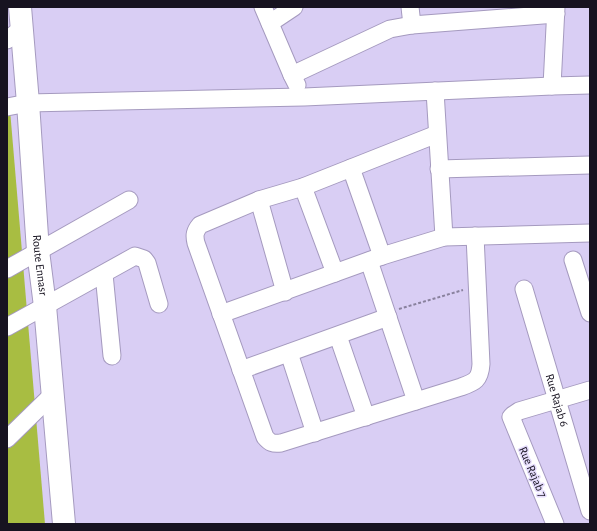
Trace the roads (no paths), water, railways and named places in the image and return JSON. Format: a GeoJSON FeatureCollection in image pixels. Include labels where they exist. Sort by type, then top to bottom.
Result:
{"type":"FeatureCollection","features":[{"type":"Feature","properties":{"kind":"main road","name":"Route Ennasr"},"geometry":{"type":"LineString","coordinates":[[20,7],[14,35],[17,105],[45,306],[64,524]]}},
{"type":"Feature","properties":{"kind":"street"},"geometry":{"type":"LineString","coordinates":[[263,7],[292,75],[304,97]]}},
{"type":"Feature","properties":{"kind":"street"},"geometry":{"type":"LineString","coordinates":[[270,23],[294,7]]}},
{"type":"Feature","properties":{"kind":"street"},"geometry":{"type":"LineString","coordinates":[[410,7],[412,25]]}},
{"type":"Feature","properties":{"kind":"street"},"geometry":{"type":"LineString","coordinates":[[292,75],[390,29],[412,25],[556,10],[552,86]]}},
{"type":"Feature","properties":{"kind":"street"},"geometry":{"type":"LineString","coordinates":[[17,105],[304,97],[590,85]]}},
{"type":"Feature","properties":{"kind":"street"},"geometry":{"type":"LineString","coordinates":[[435,91],[444,237]]}},
{"type":"Feature","properties":{"kind":"street"},"geometry":{"type":"LineString","coordinates":[[437,134],[304,187],[259,200],[200,225],[194,234],[265,437],[269,442],[274,444],[281,443],[473,383],[481,373],[475,236]]}},
{"type":"Feature","properties":{"kind":"street"},"geometry":{"type":"LineString","coordinates":[[439,169],[590,165]]}},
{"type":"Feature","properties":{"kind":"street"},"geometry":{"type":"LineString","coordinates":[[351,168],[376,258],[387,315],[416,401]]}},
{"type":"Feature","properties":{"kind":"street"},"geometry":{"type":"LineString","coordinates":[[304,187],[335,273]]}},
{"type":"Feature","properties":{"kind":"street"},"geometry":{"type":"LineString","coordinates":[[7,269],[129,200]]}},
{"type":"Feature","properties":{"kind":"street"},"geometry":{"type":"LineString","coordinates":[[259,200],[285,292]]}},
{"type":"Feature","properties":{"kind":"street"},"geometry":{"type":"LineString","coordinates":[[221,314],[376,258],[444,237],[590,233]]}},
{"type":"Feature","properties":{"kind":"street"},"geometry":{"type":"LineString","coordinates":[[7,327],[135,256],[144,259],[149,267],[159,304]]}},
{"type":"Feature","properties":{"kind":"street"},"geometry":{"type":"LineString","coordinates":[[573,260],[590,313]]}},
{"type":"Feature","properties":{"kind":"street"},"geometry":{"type":"LineString","coordinates":[[104,274],[112,356]]}},
{"type":"Feature","properties":{"kind":"street","name":"Rue Rajab 6"},"geometry":{"type":"LineString","coordinates":[[524,289],[590,511]]}},
{"type":"Feature","properties":{"kind":"street"},"geometry":{"type":"LineString","coordinates":[[241,370],[338,336],[387,315]]}},
{"type":"Feature","properties":{"kind":"street"},"geometry":{"type":"LineString","coordinates":[[338,336],[366,417]]}},
{"type":"Feature","properties":{"kind":"street"},"geometry":{"type":"LineString","coordinates":[[289,353],[315,433]]}},
{"type":"Feature","properties":{"kind":"street"},"geometry":{"type":"LineString","coordinates":[[556,400],[590,390]]}},
{"type":"Feature","properties":{"kind":"street"},"geometry":{"type":"LineString","coordinates":[[7,439],[52,395]]}},
{"type":"Feature","properties":{"kind":"street","name":"Rue Rajab 7"},"geometry":{"type":"LineString","coordinates":[[555,524],[511,417],[515,413],[556,400]]}}]}
